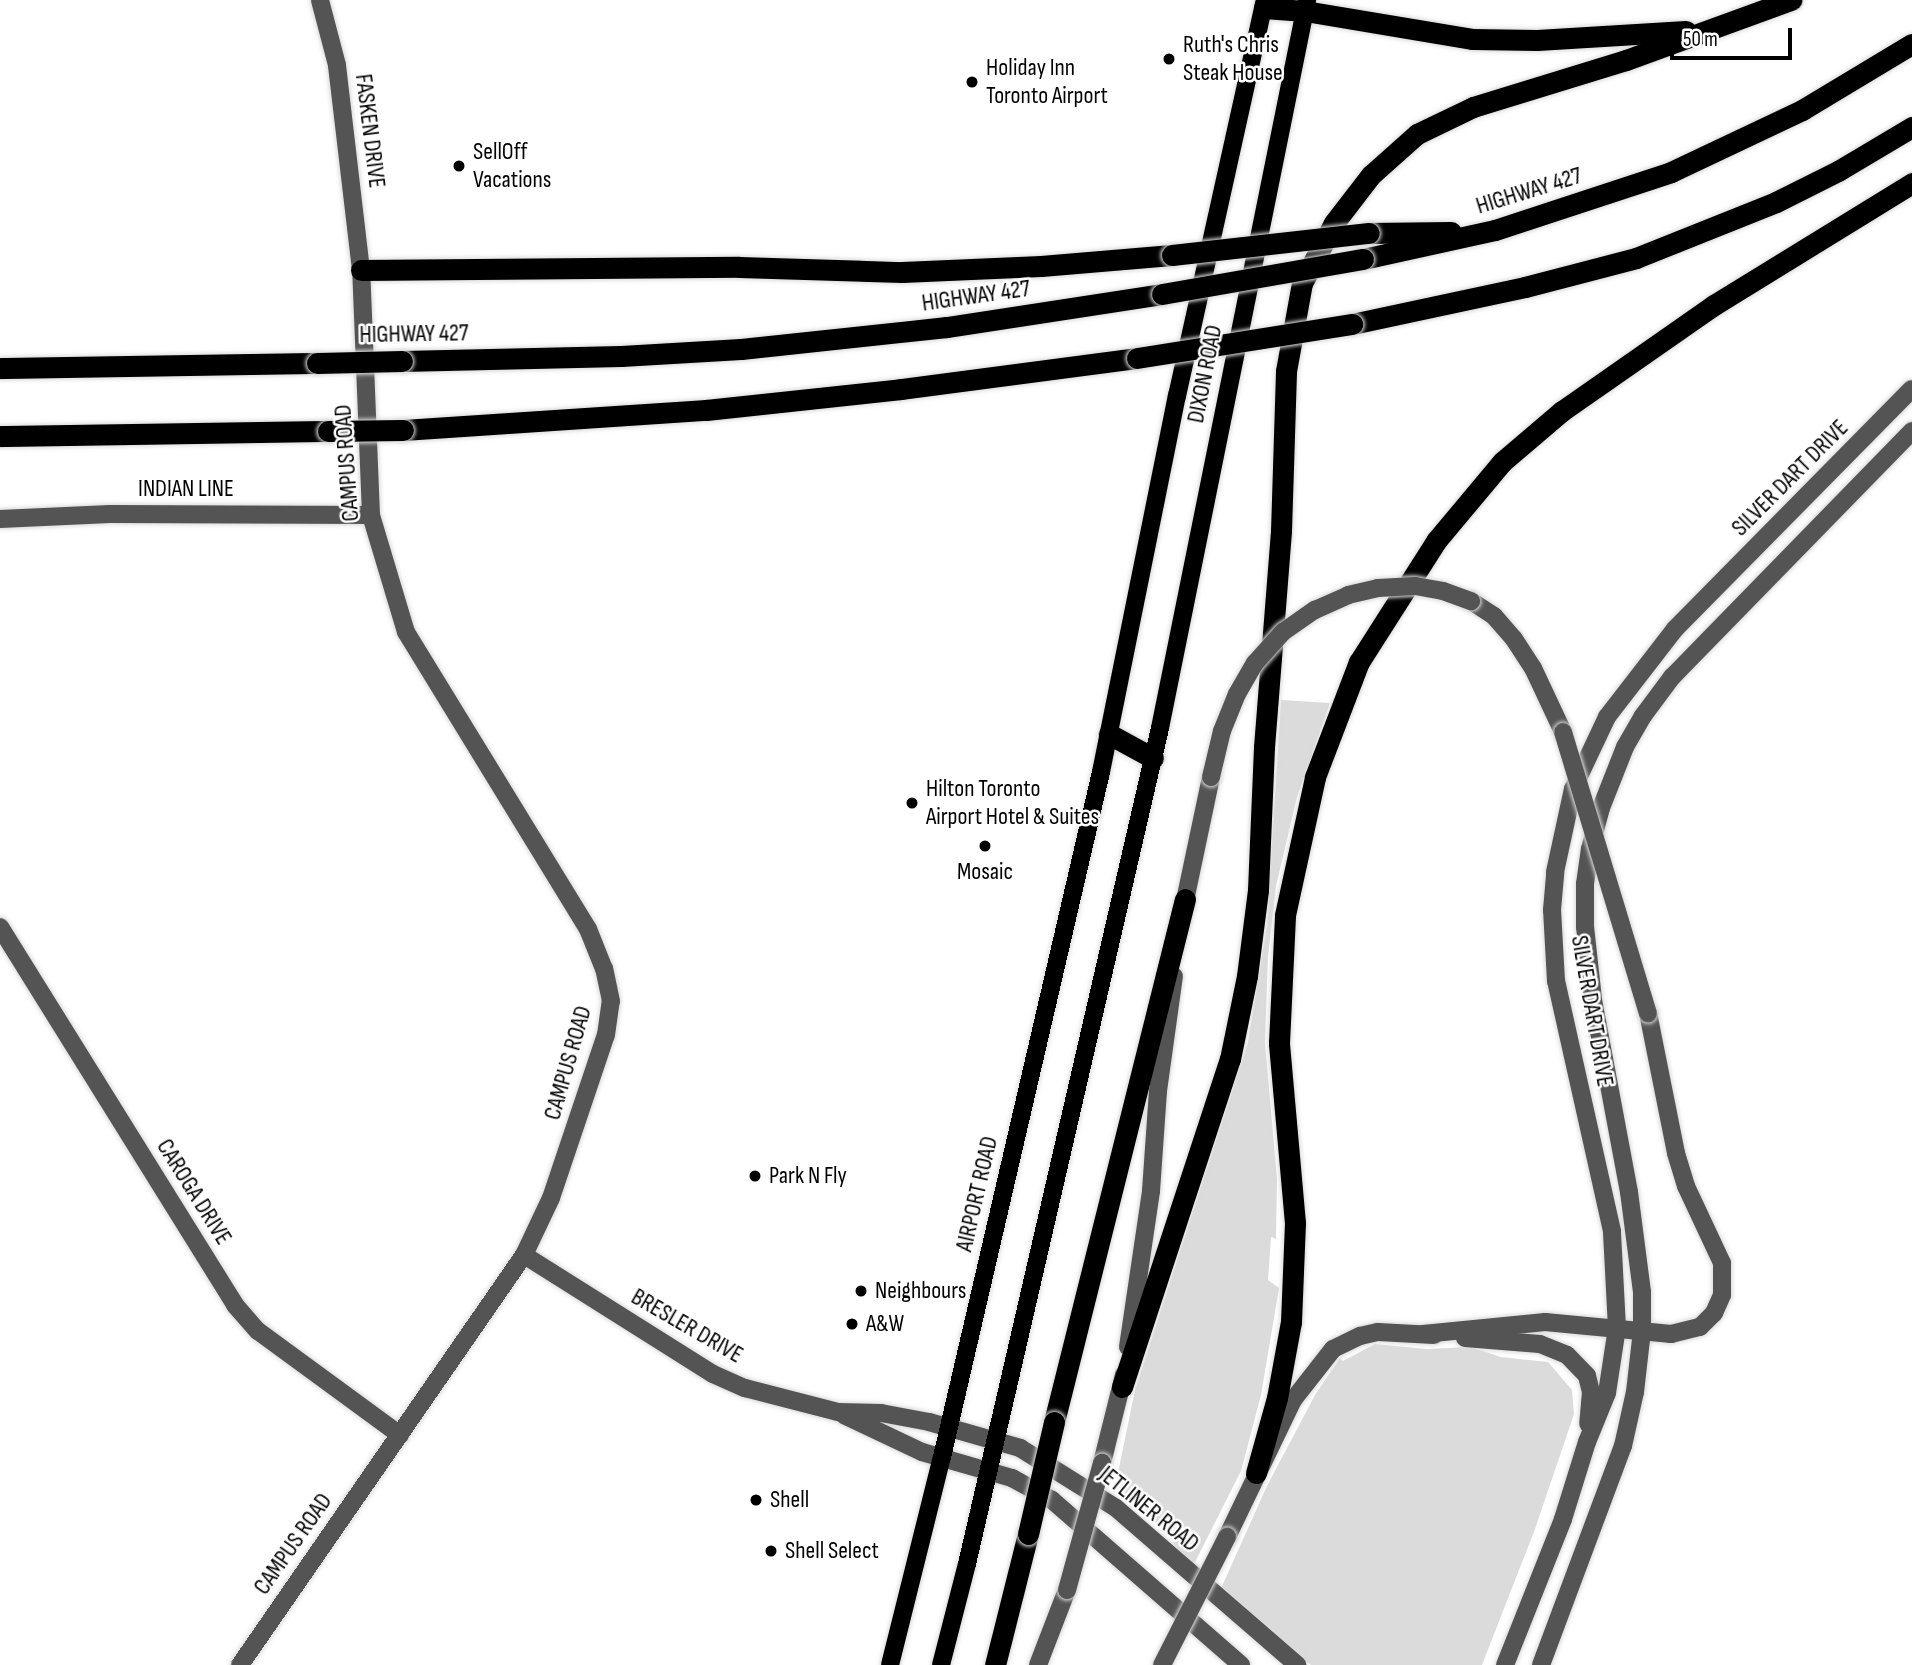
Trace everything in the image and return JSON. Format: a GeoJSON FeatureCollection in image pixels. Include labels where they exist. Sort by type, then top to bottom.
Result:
{"type":"FeatureCollection","features":[{"type":"Feature","properties":{"kind":"highway"},"geometry":{"type":"LineString","coordinates":[[1122,1387],[1230,1059],[1247,976],[1258,890],[1264,747],[1282,531],[1286,371],[1302,283],[1334,223],[1363,184],[1417,134],[1473,107],[1626,60],[1702,30],[1791,0]]}},
{"type":"Feature","properties":{"kind":"highway"},"geometry":{"type":"LineString","coordinates":[[1265,4],[1306,5],[1472,38],[1537,40],[1702,30]]}},
{"type":"Feature","properties":{"kind":"highway","name":"HIGHWAY 427"},"geometry":{"type":"LineString","coordinates":[[0,368],[621,356],[741,349],[947,327],[1162,294],[1363,259],[1495,230],[1621,190],[1736,144],[1802,110],[1912,44]]}},
{"type":"Feature","properties":{"kind":"highway"},"geometry":{"type":"LineString","coordinates":[[0,436],[403,430],[706,410],[901,390],[1137,358],[1352,324],[1525,287],[1636,258],[1776,202],[1838,171],[1912,127]]}},
{"type":"Feature","properties":{"kind":"highway"},"geometry":{"type":"LineString","coordinates":[[1256,1473],[1277,1398],[1291,1322],[1295,1223],[1279,1043],[1285,915],[1315,777],[1359,662],[1436,541],[1502,462],[1562,411],[1714,305],[1912,183]]}},
{"type":"Feature","properties":{"kind":"highway"},"geometry":{"type":"LineString","coordinates":[[361,270],[739,267],[902,272],[1041,266],[1172,255],[1369,233],[1495,230]]}},
{"type":"Feature","properties":{"kind":"highway"},"geometry":{"type":"LineString","coordinates":[[1109,734],[1153,758]]}},
{"type":"Feature","properties":{"kind":"highway"},"geometry":{"type":"LineString","coordinates":[[995,1665],[1185,899]]}},
{"type":"Feature","properties":{"kind":"main road","name":"DIXON ROAD"},"geometry":{"type":"LineString","coordinates":[[1109,734],[1177,396],[1265,4]]}},
{"type":"Feature","properties":{"kind":"main road","name":"DIXON ROAD"},"geometry":{"type":"LineString","coordinates":[[1153,758],[1306,5]]}},
{"type":"Feature","properties":{"kind":"main road","name":"AIRPORT ROAD"},"geometry":{"type":"LineString","coordinates":[[890,1665],[942,1457],[1109,734]]}},
{"type":"Feature","properties":{"kind":"main road"},"geometry":{"type":"LineString","coordinates":[[941,1665],[989,1471],[1153,758]]}},
{"type":"Feature","properties":{"kind":"street","name":"FASKEN DRIVE"},"geometry":{"type":"LineString","coordinates":[[320,0],[337,65],[361,270]]}},
{"type":"Feature","properties":{"kind":"street","name":"CAMPUS ROAD"},"geometry":{"type":"LineString","coordinates":[[240,1665],[524,1255],[551,1198],[606,1035],[611,1001],[604,969],[588,929],[406,632],[371,515],[361,270]]}},
{"type":"Feature","properties":{"kind":"street","name":"SILVER DART DRIVE"},"geometry":{"type":"LineString","coordinates":[[1506,1665],[1563,1519],[1587,1441],[1607,1393],[1617,1328],[1612,1230],[1556,981],[1552,910],[1555,872],[1573,789],[1607,717],[1675,629],[1912,389]]}},
{"type":"Feature","properties":{"kind":"street","name":"SILVER DART DRIVE"},"geometry":{"type":"LineString","coordinates":[[1541,1665],[1623,1446],[1635,1392],[1642,1331],[1642,1292],[1629,1192],[1593,999],[1585,927],[1588,860],[1601,808],[1625,747],[1643,716],[1672,677],[1912,430]]}},
{"type":"Feature","properties":{"kind":"street","name":"INDIAN LINE"},"geometry":{"type":"LineString","coordinates":[[0,519],[110,514],[371,515]]}},
{"type":"Feature","properties":{"kind":"street"},"geometry":{"type":"LineString","coordinates":[[1051,1665],[1067,1590],[1122,1387],[1151,1191],[1158,1091],[1185,899],[1222,731],[1237,694],[1255,663],[1283,632],[1315,610],[1348,595],[1378,588],[1415,586],[1443,591],[1471,601],[1494,617],[1514,639],[1533,668],[1563,732],[1648,1013],[1676,1153],[1686,1185],[1719,1254],[1724,1285],[1714,1313],[1700,1327],[1681,1334],[1545,1322],[1423,1334]]}},
{"type":"Feature","properties":{"kind":"street","name":"CAROGA DRIVE"},"geometry":{"type":"LineString","coordinates":[[0,927],[236,1304],[258,1331],[400,1435]]}},
{"type":"Feature","properties":{"kind":"street","name":"BRESLER DRIVE"},"geometry":{"type":"LineString","coordinates":[[524,1255],[713,1374],[782,1399],[838,1412],[881,1413],[949,1426]]}},
{"type":"Feature","properties":{"kind":"street"},"geometry":{"type":"LineString","coordinates":[[1162,1665],[1293,1400],[1333,1349],[1352,1339],[1378,1332],[1540,1344],[1567,1355],[1587,1376],[1591,1392],[1587,1441]]}},
{"type":"Feature","properties":{"kind":"street","name":"BRESLER DRIVE"},"geometry":{"type":"LineString","coordinates":[[838,1412],[885,1436],[942,1457]]}},
{"type":"Feature","properties":{"kind":"street","name":"JETLINER ROAD"},"geometry":{"type":"LineString","coordinates":[[949,1426],[996,1440],[1038,1458],[1116,1508],[1297,1665]]}},
{"type":"Feature","properties":{"kind":"street"},"geometry":{"type":"LineString","coordinates":[[942,1457],[1012,1478],[1052,1500],[1241,1665]]}},
{"type":"Feature","properties":{"kind":"street"},"geometry":{"type":"LineString","coordinates":[[1038,1665],[1067,1590]]}},
{"type":"Feature","properties":{"kind":"shaded area"},"geometry":{"type":"Polygon","coordinates":[[[1281,700],[1330,703],[1297,797],[1276,886],[1268,956],[1265,1043],[1277,1179],[1276,1239],[1271,1237],[1268,1280],[1279,1288],[1261,1395],[1241,1471],[1190,1572],[1169,1535],[1115,1487],[1135,1390],[1248,1042],[1267,925],[1281,700]]]}},
{"type":"Feature","properties":{"kind":"shaded area"},"geometry":{"type":"Polygon","coordinates":[[[1375,1344],[1427,1349],[1471,1347],[1501,1357],[1548,1362],[1572,1390],[1574,1414],[1535,1529],[1482,1665],[1311,1665],[1218,1595],[1267,1486],[1315,1395],[1340,1358],[1343,1361],[1375,1344]]]}},
{"type":"Feature","properties":{"kind":"place","name":"Ruth's Chris Steak House"},"geometry":{"type":"Point","coordinates":[1169,59]}},
{"type":"Feature","properties":{"kind":"place","name":"Holiday Inn Toronto Airport"},"geometry":{"type":"Point","coordinates":[972,82]}},
{"type":"Feature","properties":{"kind":"place","name":"SellOff Vacations"},"geometry":{"type":"Point","coordinates":[459,166]}},
{"type":"Feature","properties":{"kind":"place","name":"Hilton Toronto Airport Hotel & Suites"},"geometry":{"type":"Point","coordinates":[912,803]}},
{"type":"Feature","properties":{"kind":"place","name":"Mosaic"},"geometry":{"type":"Point","coordinates":[985,846]}},
{"type":"Feature","properties":{"kind":"place","name":"Park N Fly"},"geometry":{"type":"Point","coordinates":[755,1176]}},
{"type":"Feature","properties":{"kind":"place","name":"Neighbours"},"geometry":{"type":"Point","coordinates":[861,1291]}},
{"type":"Feature","properties":{"kind":"place","name":"A&W"},"geometry":{"type":"Point","coordinates":[852,1324]}},
{"type":"Feature","properties":{"kind":"place","name":"Shell"},"geometry":{"type":"Point","coordinates":[756,1500]}},
{"type":"Feature","properties":{"kind":"place","name":"Shell Select"},"geometry":{"type":"Point","coordinates":[771,1551]}}]}
